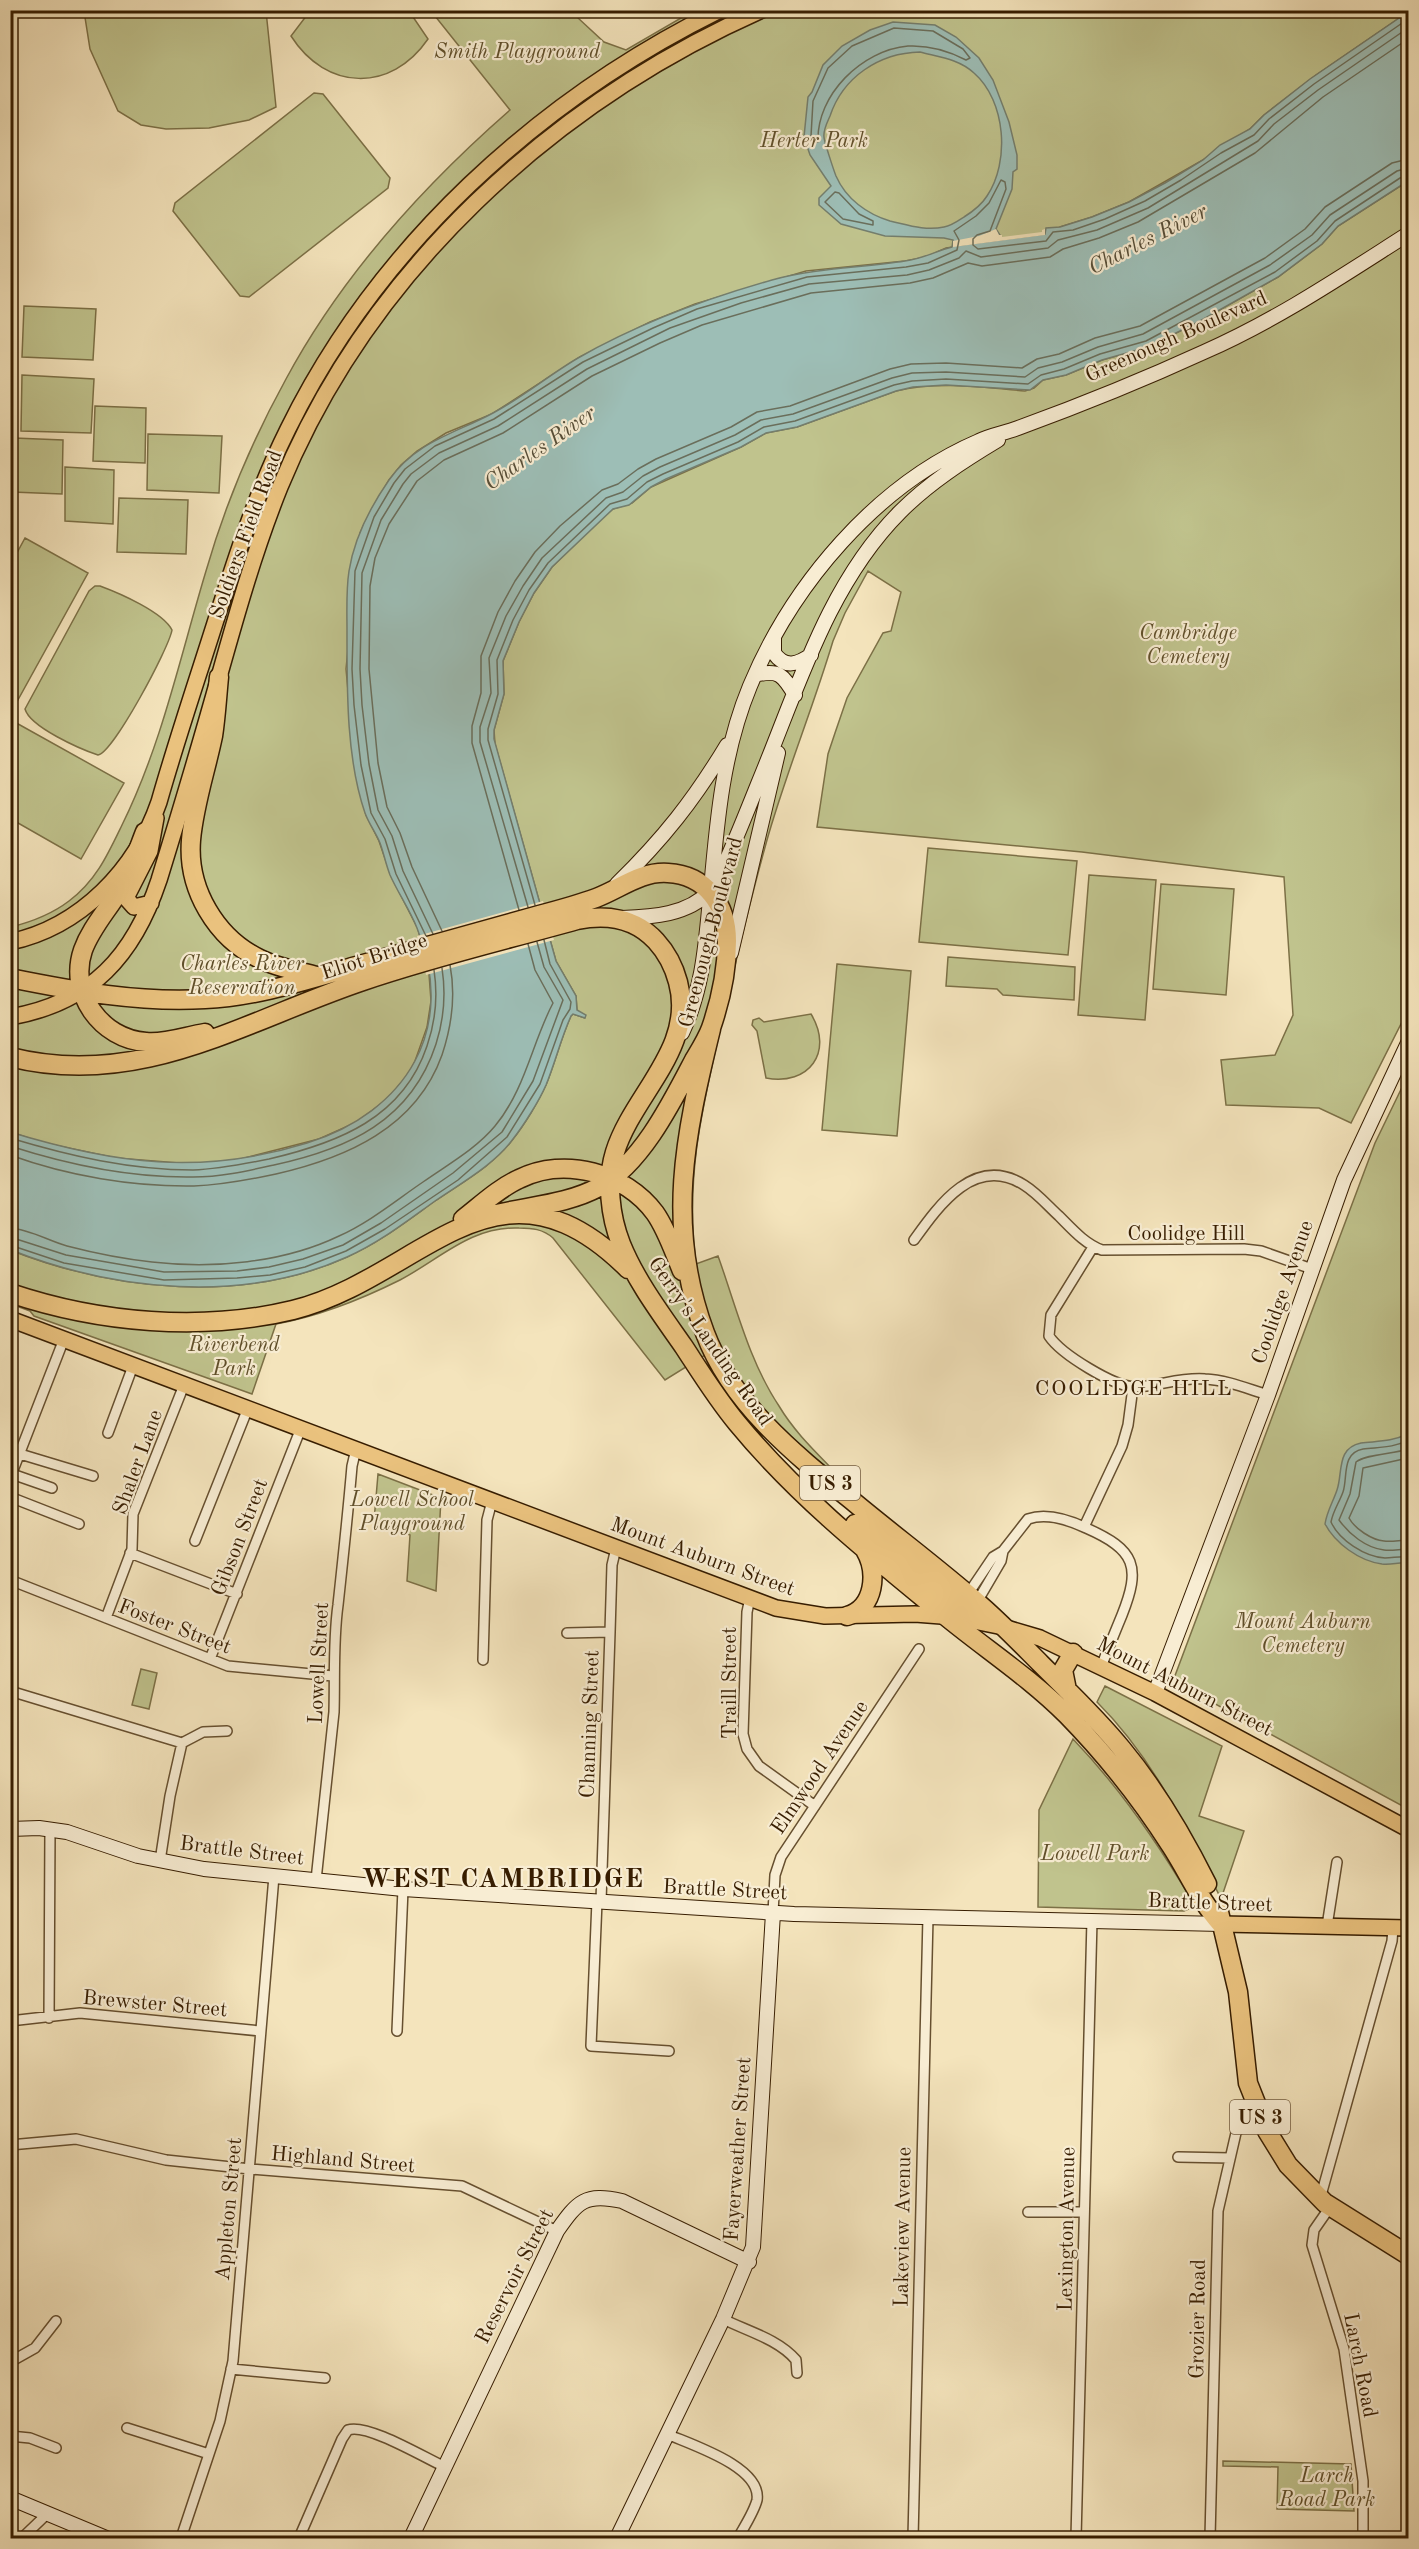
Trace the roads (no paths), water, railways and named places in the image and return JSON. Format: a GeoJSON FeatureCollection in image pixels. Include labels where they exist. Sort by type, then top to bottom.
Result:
{"type":"FeatureCollection","features":[{"type":"Feature","properties":{"kind":"highway"},"geometry":{"type":"LineString","coordinates":[[219,677],[213,733],[191,840],[191,860],[197,886],[211,916],[225,934],[241,948],[270,963],[319,976]]}},
{"type":"Feature","properties":{"kind":"highway"},"geometry":{"type":"LineString","coordinates":[[145,832],[126,880],[93,930],[84,949],[80,967],[82,991],[90,1009],[103,1024],[118,1035],[136,1041],[160,1042],[241,1028]]}},
{"type":"Feature","properties":{"kind":"highway"},"geometry":{"type":"LineString","coordinates":[[575,913],[641,877],[663,873],[691,878],[710,891],[719,905],[726,925],[726,953],[720,987]]}},
{"type":"Feature","properties":{"kind":"highway","name":"Eliot Bridge"},"geometry":{"type":"LineString","coordinates":[[10,978],[82,991],[145,998],[210,999],[394,963],[575,913],[613,918]]}},
{"type":"Feature","properties":{"kind":"highway","name":"Gerry's Landing Road"},"geometry":{"type":"LineString","coordinates":[[613,918],[638,927],[652,937],[666,954],[675,972],[681,994],[682,1018],[678,1035],[623,1130],[615,1153],[610,1179],[612,1210],[618,1236],[645,1289],[745,1433],[794,1486],[946,1616]]}},
{"type":"Feature","properties":{"kind":"highway","name":"Eliot Bridge"},"geometry":{"type":"LineString","coordinates":[[10,1057],[67,1066],[123,1064],[169,1054],[357,983],[394,963]]}},
{"type":"Feature","properties":{"kind":"highway","name":"Greenough Boulevard"},"geometry":{"type":"LineString","coordinates":[[485,1218],[516,1209],[574,1198],[610,1179],[632,1157],[661,1119],[711,1029],[720,987]]}},
{"type":"Feature","properties":{"kind":"highway","name":"Gerry's Landing Road"},"geometry":{"type":"LineString","coordinates":[[711,1029],[688,1125],[682,1180],[683,1230],[697,1306],[708,1341],[721,1365],[765,1424],[811,1467],[972,1598],[1003,1627]]}},
{"type":"Feature","properties":{"kind":"highway","name":"US 3"},"geometry":{"type":"LineString","coordinates":[[438,1238],[507,1186],[532,1174],[570,1168],[610,1179],[636,1193],[655,1214],[665,1231],[697,1306]]}},
{"type":"Feature","properties":{"kind":"highway","name":"US 3"},"geometry":{"type":"LineString","coordinates":[[10,1293],[68,1309],[140,1319],[195,1321],[250,1318],[296,1309],[324,1300],[354,1286],[438,1238],[485,1218],[528,1215],[565,1224],[588,1235],[610,1251],[645,1289]]}},
{"type":"Feature","properties":{"kind":"highway"},"geometry":{"type":"LineString","coordinates":[[745,1433],[946,1597],[1003,1627]]}},
{"type":"Feature","properties":{"kind":"highway"},"geometry":{"type":"LineString","coordinates":[[847,1616],[862,1608],[873,1583],[872,1562],[862,1546]]}},
{"type":"Feature","properties":{"kind":"highway","name":"US 3"},"geometry":{"type":"LineString","coordinates":[[946,1616],[1039,1689],[1091,1741],[1148,1811],[1177,1855],[1206,1907],[1221,1924]]}},
{"type":"Feature","properties":{"kind":"highway","name":"US 3"},"geometry":{"type":"LineString","coordinates":[[1003,1627],[1120,1746],[1161,1801],[1213,1896],[1239,1999],[1248,2083],[1260,2117],[1288,2164],[1325,2203],[1406,2247]]}},
{"type":"Feature","properties":{"kind":"highway"},"geometry":{"type":"LineString","coordinates":[[1067,1690],[1063,1670],[1073,1653]]}},
{"type":"Feature","properties":{"kind":"main road","name":"Soldiers Field Road"},"geometry":{"type":"LineString","coordinates":[[10,942],[52,928],[90,904],[119,872],[145,832],[157,806],[245,530],[266,477],[300,404],[357,314],[425,230],[503,154],[568,102],[626,63],[720,10]]}},
{"type":"Feature","properties":{"kind":"main road","name":"Soldiers Field Road"},"geometry":{"type":"LineString","coordinates":[[10,1017],[47,1007],[82,991],[102,977],[141,927],[151,903],[258,546],[289,467],[332,384],[372,322],[400,285],[471,208],[508,173],[557,133],[634,78],[699,41],[762,10]]}},
{"type":"Feature","properties":{"kind":"main road","name":"Greenough Boulevard"},"geometry":{"type":"LineString","coordinates":[[666,1059],[684,1027],[696,997],[706,948],[722,788],[734,732],[755,675],[774,636],[792,606],[829,557],[884,502],[960,450],[980,440],[1016,429],[1172,366],[1240,336],[1291,308],[1408,234]]}},
{"type":"Feature","properties":{"kind":"main road","name":"Greenough Boulevard"},"geometry":{"type":"LineString","coordinates":[[613,918],[668,914],[691,904],[710,891],[734,843],[811,655],[846,583],[875,540],[912,500],[949,471],[1016,429]]}},
{"type":"Feature","properties":{"kind":"main road"},"geometry":{"type":"LineString","coordinates":[[774,636],[774,653],[784,663],[796,664],[811,655]]}},
{"type":"Feature","properties":{"kind":"main road"},"geometry":{"type":"LineString","coordinates":[[755,675],[771,672],[778,674],[784,678],[795,695]]}},
{"type":"Feature","properties":{"kind":"main road","name":"Greenough Boulevard"},"geometry":{"type":"LineString","coordinates":[[720,987],[739,923],[786,716]]}},
{"type":"Feature","properties":{"kind":"main road","name":"Greenough Boulevard"},"geometry":{"type":"LineString","coordinates":[[609,893],[687,809],[734,732]]}},
{"type":"Feature","properties":{"kind":"main road"},"geometry":{"type":"LineString","coordinates":[[151,903],[134,907],[126,897],[150,851],[157,806]]}},
{"type":"Feature","properties":{"kind":"main road","name":"Coolidge Avenue"},"geometry":{"type":"LineString","coordinates":[[1155,1694],[1268,1395],[1344,1180],[1408,1043]]}},
{"type":"Feature","properties":{"kind":"main road","name":"Mount Auburn Street"},"geometry":{"type":"LineString","coordinates":[[10,1319],[776,1608],[804,1614],[946,1616],[1003,1627],[1040,1638],[1155,1694],[1408,1829]]}},
{"type":"Feature","properties":{"kind":"main road","name":"Brattle Street"},"geometry":{"type":"LineString","coordinates":[[10,1829],[50,1829],[76,1835],[125,1852],[204,1869],[403,1889],[773,1913],[1401,1928]]}},
{"type":"Feature","properties":{"kind":"main road","name":"Fayerweather Street"},"geometry":{"type":"LineString","coordinates":[[617,2538],[723,2319],[754,2246],[773,1913]]}},
{"type":"Feature","properties":{"kind":"main road","name":"Reservoir Street"},"geometry":{"type":"LineString","coordinates":[[411,2538],[557,2231],[572,2209],[585,2199],[600,2196],[622,2201],[749,2262]]}},
{"type":"Feature","properties":{"kind":"main road"},"geometry":{"type":"LineString","coordinates":[[10,2498],[106,2538]]}},
{"type":"Feature","properties":{"kind":"street"},"geometry":{"type":"LineString","coordinates":[[914,1240],[929,1218],[955,1190],[970,1181],[995,1176],[1023,1184],[1093,1247],[1051,1315],[1049,1336],[1064,1352],[1114,1381],[1133,1387],[1182,1378],[1209,1379],[1268,1395]]}},
{"type":"Feature","properties":{"kind":"street","name":"Coolidge Hill"},"geometry":{"type":"LineString","coordinates":[[1093,1247],[1109,1251],[1244,1249],[1261,1251],[1312,1269]]}},
{"type":"Feature","properties":{"kind":"street"},"geometry":{"type":"LineString","coordinates":[[52,1488],[11,1476],[16,1455],[64,1340]]}},
{"type":"Feature","properties":{"kind":"street"},"geometry":{"type":"LineString","coordinates":[[108,1433],[133,1365]]}},
{"type":"Feature","properties":{"kind":"street","name":"Shaler Lane"},"geometry":{"type":"LineString","coordinates":[[106,1618],[133,1545],[134,1514],[184,1384]]}},
{"type":"Feature","properties":{"kind":"street"},"geometry":{"type":"LineString","coordinates":[[1084,1527],[1122,1446],[1128,1425],[1133,1387]]}},
{"type":"Feature","properties":{"kind":"street"},"geometry":{"type":"LineString","coordinates":[[195,1541],[248,1408]]}},
{"type":"Feature","properties":{"kind":"street","name":"Gibson Street"},"geometry":{"type":"LineString","coordinates":[[210,1659],[301,1428]]}},
{"type":"Feature","properties":{"kind":"street","name":"Lowell Street"},"geometry":{"type":"LineString","coordinates":[[316,1880],[334,1713],[333,1676],[338,1605],[342,1584],[352,1466],[356,1449]]}},
{"type":"Feature","properties":{"kind":"street"},"geometry":{"type":"LineString","coordinates":[[16,1455],[93,1476]]}},
{"type":"Feature","properties":{"kind":"street"},"geometry":{"type":"LineString","coordinates":[[10,1497],[79,1524]]}},
{"type":"Feature","properties":{"kind":"street"},"geometry":{"type":"LineString","coordinates":[[483,1660],[487,1520],[492,1501]]}},
{"type":"Feature","properties":{"kind":"street"},"geometry":{"type":"LineString","coordinates":[[972,1598],[1001,1561],[1002,1551],[1023,1524],[1033,1517],[1048,1517],[1084,1527],[1106,1538],[1129,1559],[1134,1574],[1131,1591],[1101,1667]]}},
{"type":"Feature","properties":{"kind":"street","name":"Channing Street"},"geometry":{"type":"LineString","coordinates":[[616,1548],[612,1565],[591,2046],[669,2051]]}},
{"type":"Feature","properties":{"kind":"street"},"geometry":{"type":"LineString","coordinates":[[130,1553],[237,1594]]}},
{"type":"Feature","properties":{"kind":"street","name":"Foster Street"},"geometry":{"type":"LineString","coordinates":[[10,1580],[238,1668],[333,1676]]}},
{"type":"Feature","properties":{"kind":"street","name":"Traill Street"},"geometry":{"type":"LineString","coordinates":[[750,1598],[747,1612],[743,1713],[743,1734],[747,1749],[759,1766],[815,1806]]}},
{"type":"Feature","properties":{"kind":"street"},"geometry":{"type":"LineString","coordinates":[[567,1633],[610,1632]]}},
{"type":"Feature","properties":{"kind":"street","name":"Elmwood Avenue"},"geometry":{"type":"LineString","coordinates":[[773,1913],[777,1866],[919,1649]]}},
{"type":"Feature","properties":{"kind":"street"},"geometry":{"type":"LineString","coordinates":[[10,1691],[183,1743],[203,1732],[227,1731]]}},
{"type":"Feature","properties":{"kind":"street"},"geometry":{"type":"LineString","coordinates":[[160,1861],[170,1796],[183,1743]]}},
{"type":"Feature","properties":{"kind":"street"},"geometry":{"type":"LineString","coordinates":[[49,2018],[50,1829]]}},
{"type":"Feature","properties":{"kind":"street"},"geometry":{"type":"LineString","coordinates":[[1327,1926],[1337,1862]]}},
{"type":"Feature","properties":{"kind":"street","name":"Appleton Street"},"geometry":{"type":"LineString","coordinates":[[181,2538],[228,2391],[231,2370],[274,1876]]}},
{"type":"Feature","properties":{"kind":"street"},"geometry":{"type":"LineString","coordinates":[[397,2031],[403,1889]]}},
{"type":"Feature","properties":{"kind":"street","name":"Lakeview Avenue"},"geometry":{"type":"LineString","coordinates":[[913,2538],[928,1917]]}},
{"type":"Feature","properties":{"kind":"street","name":"Lexington Avenue"},"geometry":{"type":"LineString","coordinates":[[1076,2538],[1092,1920]]}},
{"type":"Feature","properties":{"kind":"street","name":"Larch Road"},"geometry":{"type":"LineString","coordinates":[[1363,2538],[1363,2481],[1344,2349],[1312,2245],[1314,2230],[1325,2203],[1392,1941],[1401,1928]]}},
{"type":"Feature","properties":{"kind":"street","name":"Brewster Street"},"geometry":{"type":"LineString","coordinates":[[10,2021],[80,2013],[260,2031]]}},
{"type":"Feature","properties":{"kind":"street","name":"Grozier Road"},"geometry":{"type":"LineString","coordinates":[[1210,2538],[1218,2211],[1238,2130],[1246,2123],[1260,2117]]}},
{"type":"Feature","properties":{"kind":"street","name":"Highland Street"},"geometry":{"type":"LineString","coordinates":[[10,2145],[76,2139],[166,2160],[462,2186],[557,2231]]}},
{"type":"Feature","properties":{"kind":"street"},"geometry":{"type":"LineString","coordinates":[[1178,2157],[1230,2158]]}},
{"type":"Feature","properties":{"kind":"street"},"geometry":{"type":"LineString","coordinates":[[1028,2212],[1084,2211]]}},
{"type":"Feature","properties":{"kind":"street"},"geometry":{"type":"LineString","coordinates":[[723,2319],[790,2353],[796,2360],[797,2373]]}},
{"type":"Feature","properties":{"kind":"street"},"geometry":{"type":"LineString","coordinates":[[10,2362],[35,2348],[56,2321]]}},
{"type":"Feature","properties":{"kind":"street"},"geometry":{"type":"LineString","coordinates":[[231,2370],[325,2378]]}},
{"type":"Feature","properties":{"kind":"street"},"geometry":{"type":"LineString","coordinates":[[126,2428],[209,2454]]}},
{"type":"Feature","properties":{"kind":"street"},"geometry":{"type":"LineString","coordinates":[[299,2538],[348,2430],[356,2428],[372,2433],[445,2467]]}},
{"type":"Feature","properties":{"kind":"street"},"geometry":{"type":"LineString","coordinates":[[667,2434],[742,2469],[755,2484],[757,2500],[738,2538]]}},
{"type":"Feature","properties":{"kind":"street"},"geometry":{"type":"LineString","coordinates":[[10,2436],[30,2438],[56,2448]]}},
{"type":"Feature","properties":{"kind":"street"},"geometry":{"type":"LineString","coordinates":[[22,2538],[47,2514]]}},
{"type":"Feature","properties":{"kind":"water","name":"Charles River"},"geometry":{"type":"Polygon","coordinates":[[[1408,12],[1408,181],[1338,226],[1322,244],[1278,277],[1148,347],[1102,360],[1066,375],[1043,380],[1030,390],[946,385],[913,387],[797,427],[766,433],[741,447],[666,479],[651,487],[629,505],[613,509],[552,567],[534,593],[503,661],[504,694],[494,730],[494,739],[556,961],[576,996],[577,1010],[586,1015],[585,1018],[573,1014],[571,1016],[546,1085],[531,1113],[496,1157],[477,1173],[359,1251],[307,1272],[265,1282],[222,1286],[136,1283],[51,1264],[11,1250],[10,1132],[86,1152],[122,1158],[158,1162],[231,1160],[307,1143],[342,1129],[372,1111],[396,1088],[414,1062],[426,1032],[431,1000],[428,965],[417,928],[390,875],[380,843],[365,813],[351,746],[347,593],[351,559],[359,535],[389,480],[412,456],[437,440],[504,407],[601,345],[697,304],[772,280],[911,260],[952,247],[953,240],[944,238],[885,236],[841,224],[819,205],[819,198],[831,186],[810,155],[804,137],[808,97],[823,65],[842,46],[870,30],[893,22],[935,25],[956,37],[979,58],[993,80],[1009,122],[1017,155],[1017,169],[1013,172],[1012,189],[996,229],[1000,235],[961,245],[1045,234],[1046,228],[1060,227],[1092,217],[1129,202],[1165,183],[1203,160],[1220,145],[1250,129],[1310,79],[1408,12]],[[920,52],[905,53],[877,62],[853,79],[836,102],[824,134],[840,184],[845,192],[865,210],[890,221],[917,227],[944,227],[970,213],[987,196],[999,166],[1001,132],[993,99],[985,85],[974,73],[948,59],[920,52]]]}},
{"type":"Feature","properties":{"kind":"water"},"geometry":{"type":"Polygon","coordinates":[[[1407,1434],[1408,1563],[1373,1562],[1356,1555],[1341,1544],[1329,1531],[1325,1524],[1326,1519],[1339,1483],[1342,1462],[1348,1450],[1361,1443],[1390,1440],[1407,1434]]]}},
{"type":"Feature","properties":{"kind":"district","name":"COOLIDGE HILL"},"geometry":{"type":"Point","coordinates":[1134,1387]}},
{"type":"Feature","properties":{"kind":"district","name":"WEST CAMBRIDGE"},"geometry":{"type":"Point","coordinates":[503,1878]}},
{"type":"Feature","properties":{"kind":"park label","name":"Smith Playground"},"geometry":{"type":"Point","coordinates":[517,51]}},
{"type":"Feature","properties":{"kind":"park label","name":"Herter Park"},"geometry":{"type":"Point","coordinates":[814,140]}},
{"type":"Feature","properties":{"kind":"park label","name":"Cambridge Cemetery"},"geometry":{"type":"Point","coordinates":[1188,644]}},
{"type":"Feature","properties":{"kind":"park label","name":"Charles River Reservation"},"geometry":{"type":"Point","coordinates":[242,975]}},
{"type":"Feature","properties":{"kind":"park label","name":"Riverbend Park"},"geometry":{"type":"Point","coordinates":[234,1356]}},
{"type":"Feature","properties":{"kind":"park label","name":"Lowell School Playground"},"geometry":{"type":"Point","coordinates":[412,1511]}},
{"type":"Feature","properties":{"kind":"park label","name":"Mount Auburn Cemetery"},"geometry":{"type":"Point","coordinates":[1303,1633]}},
{"type":"Feature","properties":{"kind":"park label","name":"Lowell Park"},"geometry":{"type":"Point","coordinates":[1095,1853]}},
{"type":"Feature","properties":{"kind":"park label","name":"Larch Road Park"},"geometry":{"type":"Point","coordinates":[1327,2487]}}]}
